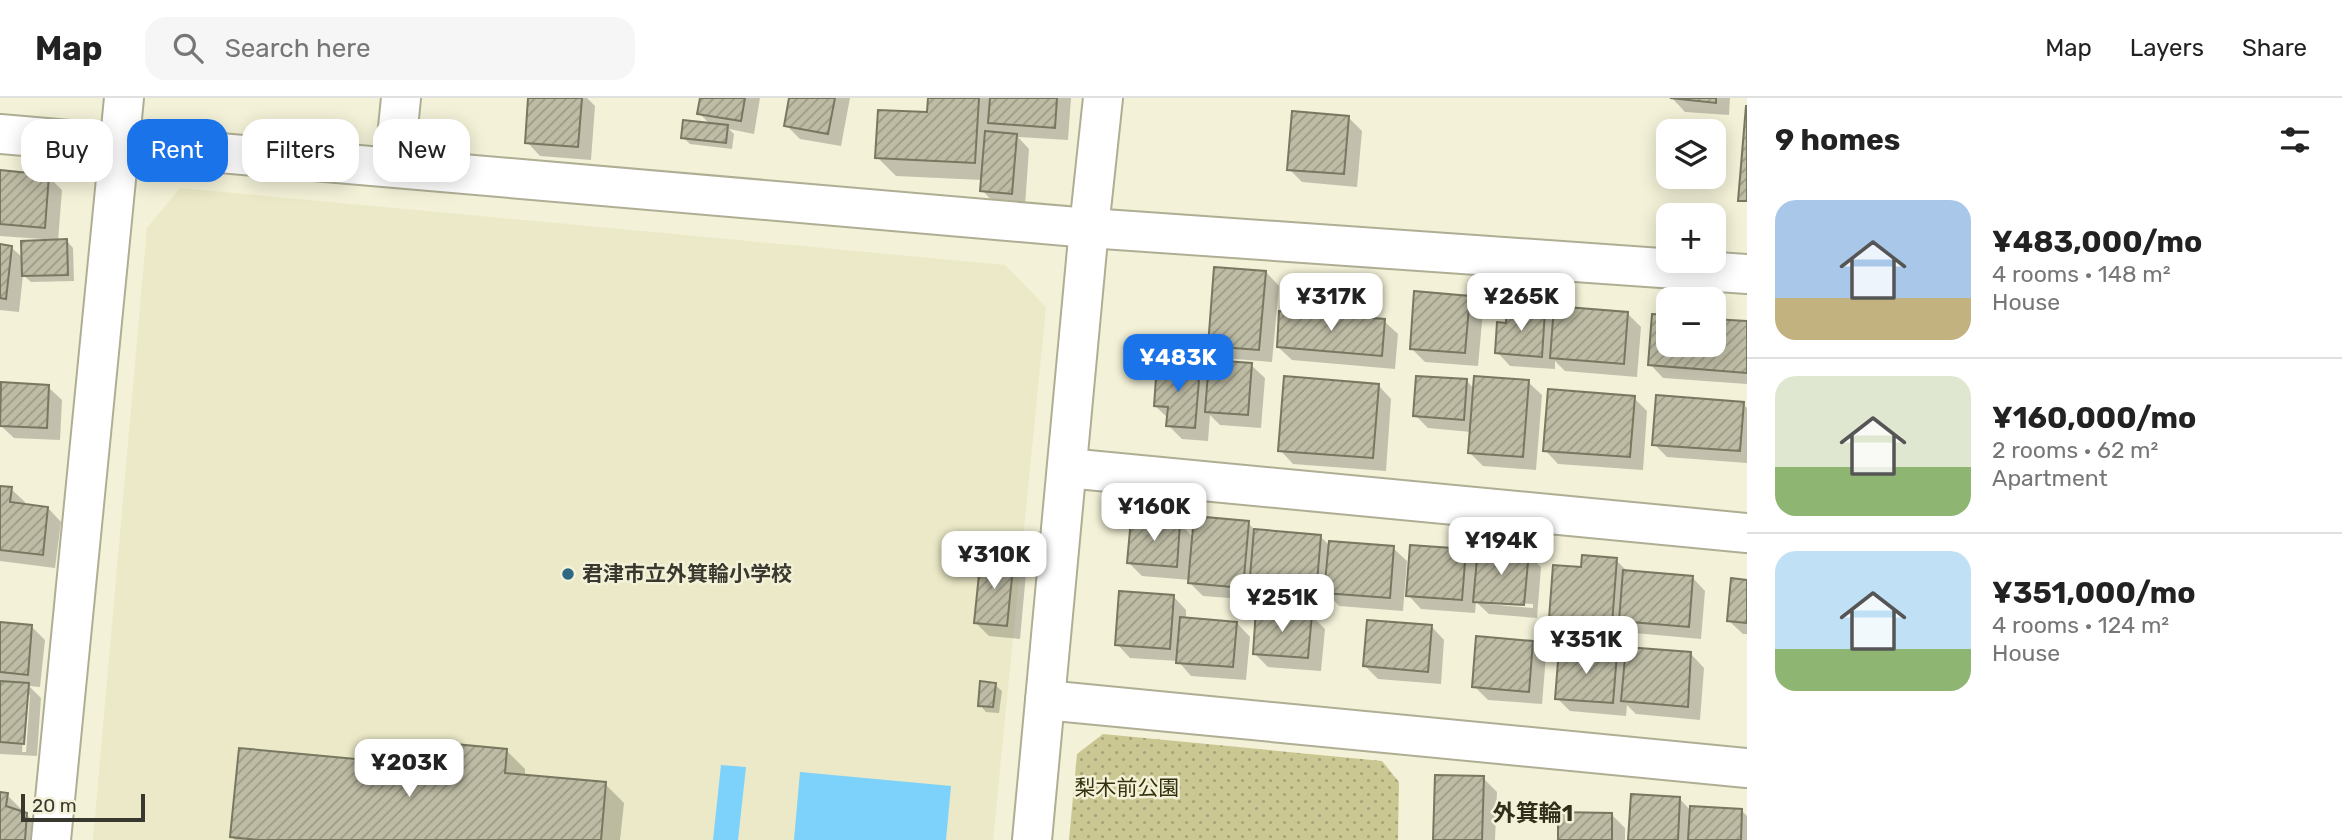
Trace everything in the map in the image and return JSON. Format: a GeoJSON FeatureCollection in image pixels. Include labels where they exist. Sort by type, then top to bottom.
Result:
{"type":"FeatureCollection","features":[{"type":"Feature","properties":{"kind":"street"},"geometry":{"type":"LineString","coordinates":[[51,840],[124,98]]}},
{"type":"Feature","properties":{"kind":"street"},"geometry":{"type":"LineString","coordinates":[[399,119],[401,98]]}},
{"type":"Feature","properties":{"kind":"street"},"geometry":{"type":"LineString","coordinates":[[1032,840],[1103,98]]}},
{"type":"Feature","properties":{"kind":"street"},"geometry":{"type":"LineString","coordinates":[[0,134],[373,165]]}},
{"type":"Feature","properties":{"kind":"street"},"geometry":{"type":"LineString","coordinates":[[470,174],[1089,228],[1747,274]]}},
{"type":"Feature","properties":{"kind":"street"},"geometry":{"type":"LineString","coordinates":[[1067,468],[1747,533]]}},
{"type":"Feature","properties":{"kind":"street"},"geometry":{"type":"LineString","coordinates":[[1045,699],[1747,768]]}},
{"type":"Feature","properties":{"kind":"shaded area","name":"君津市立外箕輪小学校"},"geometry":{"type":"Polygon","coordinates":[[[180,188],[1005,265],[1046,307],[993,840],[93,840],[147,228],[180,188]]]}},
{"type":"Feature","properties":{"kind":"green space","name":"梨木前公園"},"geometry":{"type":"Polygon","coordinates":[[[1103,734],[1382,761],[1399,782],[1398,840],[1069,840],[1077,754],[1103,734]]]}},
{"type":"Feature","properties":{"kind":"water"},"geometry":{"type":"Polygon","coordinates":[[[721,765],[746,767],[738,840],[713,840],[721,765]]]}},
{"type":"Feature","properties":{"kind":"water"},"geometry":{"type":"Polygon","coordinates":[[[800,772],[951,786],[946,840],[794,840],[800,772]]]}},
{"type":"Feature","properties":{"kind":"building"},"geometry":{"type":"Polygon","coordinates":[[[528,98],[582,98],[578,147],[525,143],[528,98]]]}},
{"type":"Feature","properties":{"kind":"building"},"geometry":{"type":"Polygon","coordinates":[[[700,98],[745,98],[741,121],[697,114],[700,98]]]}},
{"type":"Feature","properties":{"kind":"building"},"geometry":{"type":"Polygon","coordinates":[[[789,98],[835,98],[828,134],[784,126],[789,98]]]}},
{"type":"Feature","properties":{"kind":"building"},"geometry":{"type":"Polygon","coordinates":[[[928,98],[979,98],[975,163],[875,158],[878,110],[927,112],[928,98]]]}},
{"type":"Feature","properties":{"kind":"building"},"geometry":{"type":"Polygon","coordinates":[[[990,98],[1057,98],[1055,128],[988,123],[990,98]]]}},
{"type":"Feature","properties":{"kind":"building"},"geometry":{"type":"Polygon","coordinates":[[[1670,98],[1716,98],[1716,103],[1670,98]]]}},
{"type":"Feature","properties":{"kind":"building"},"geometry":{"type":"Polygon","coordinates":[[[1746,106],[1747,201],[1738,201],[1746,106]]]}},
{"type":"Feature","properties":{"kind":"building"},"geometry":{"type":"Polygon","coordinates":[[[1292,111],[1349,116],[1344,174],[1287,170],[1292,111]]]}},
{"type":"Feature","properties":{"kind":"building"},"geometry":{"type":"Polygon","coordinates":[[[683,120],[728,125],[726,143],[681,138],[683,120]]]}},
{"type":"Feature","properties":{"kind":"building"},"geometry":{"type":"Polygon","coordinates":[[[985,131],[1017,134],[1012,194],[980,191],[985,131]]]}},
{"type":"Feature","properties":{"kind":"building"},"geometry":{"type":"Polygon","coordinates":[[[0,170],[21,172],[21,182],[48,182],[45,228],[0,224],[0,170]]]}},
{"type":"Feature","properties":{"kind":"building"},"geometry":{"type":"Polygon","coordinates":[[[67,239],[68,275],[22,276],[21,241],[67,239]]]}},
{"type":"Feature","properties":{"kind":"building"},"geometry":{"type":"Polygon","coordinates":[[[0,244],[12,246],[6,299],[0,298],[0,244]]]}},
{"type":"Feature","properties":{"kind":"building"},"geometry":{"type":"Polygon","coordinates":[[[1214,267],[1266,271],[1259,350],[1208,346],[1214,267]]]}},
{"type":"Feature","properties":{"kind":"building"},"geometry":{"type":"Polygon","coordinates":[[[1414,291],[1470,296],[1465,353],[1410,349],[1414,291]]]}},
{"type":"Feature","properties":{"kind":"building"},"geometry":{"type":"Polygon","coordinates":[[[1554,306],[1628,312],[1624,364],[1550,358],[1554,306]]]}},
{"type":"Feature","properties":{"kind":"building"},"geometry":{"type":"Polygon","coordinates":[[[1507,308],[1545,311],[1542,357],[1495,353],[1497,322],[1506,323],[1507,308]]]}},
{"type":"Feature","properties":{"kind":"building"},"geometry":{"type":"Polygon","coordinates":[[[1279,311],[1385,319],[1382,356],[1277,347],[1279,311]]]}},
{"type":"Feature","properties":{"kind":"building"},"geometry":{"type":"Polygon","coordinates":[[[1652,314],[1656,314],[1656,357],[1726,357],[1726,320],[1747,321],[1747,373],[1648,365],[1652,314]]]}},
{"type":"Feature","properties":{"kind":"building"},"geometry":{"type":"Polygon","coordinates":[[[1209,360],[1252,363],[1248,415],[1205,412],[1209,360]]]}},
{"type":"Feature","properties":{"kind":"building"},"geometry":{"type":"Polygon","coordinates":[[[1157,364],[1200,368],[1195,428],[1166,426],[1168,407],[1154,406],[1157,364]]]}},
{"type":"Feature","properties":{"kind":"building"},"geometry":{"type":"Polygon","coordinates":[[[1284,376],[1379,384],[1373,458],[1278,451],[1284,376]]]}},
{"type":"Feature","properties":{"kind":"building"},"geometry":{"type":"Polygon","coordinates":[[[1416,376],[1467,379],[1464,420],[1413,416],[1416,376]]]}},
{"type":"Feature","properties":{"kind":"building"},"geometry":{"type":"Polygon","coordinates":[[[1474,376],[1529,380],[1523,457],[1468,453],[1474,376]]]}},
{"type":"Feature","properties":{"kind":"building"},"geometry":{"type":"Polygon","coordinates":[[[1,382],[49,385],[47,428],[0,426],[1,382]]]}},
{"type":"Feature","properties":{"kind":"building"},"geometry":{"type":"Polygon","coordinates":[[[1548,389],[1635,396],[1630,457],[1543,451],[1548,389]]]}},
{"type":"Feature","properties":{"kind":"building"},"geometry":{"type":"Polygon","coordinates":[[[1656,395],[1744,402],[1740,451],[1652,445],[1656,395]]]}},
{"type":"Feature","properties":{"kind":"building"},"geometry":{"type":"Polygon","coordinates":[[[0,486],[12,487],[10,502],[48,507],[43,555],[0,550],[0,486]]]}},
{"type":"Feature","properties":{"kind":"building"},"geometry":{"type":"Polygon","coordinates":[[[1194,516],[1249,521],[1243,588],[1188,583],[1194,516]]]}},
{"type":"Feature","properties":{"kind":"building"},"geometry":{"type":"Polygon","coordinates":[[[1131,519],[1180,523],[1177,567],[1127,563],[1131,519]]]}},
{"type":"Feature","properties":{"kind":"building"},"geometry":{"type":"Polygon","coordinates":[[[1254,529],[1321,535],[1316,594],[1249,589],[1254,529]]]}},
{"type":"Feature","properties":{"kind":"building"},"geometry":{"type":"Polygon","coordinates":[[[1329,541],[1394,546],[1390,598],[1324,593],[1329,541]]]}},
{"type":"Feature","properties":{"kind":"building"},"geometry":{"type":"Polygon","coordinates":[[[1410,545],[1466,549],[1462,600],[1406,596],[1410,545]]]}},
{"type":"Feature","properties":{"kind":"building"},"geometry":{"type":"Polygon","coordinates":[[[1478,548],[1529,552],[1524,605],[1473,602],[1478,548]]]}},
{"type":"Feature","properties":{"kind":"building"},"geometry":{"type":"Polygon","coordinates":[[[981,555],[1014,558],[1007,626],[974,623],[981,555]]]}},
{"type":"Feature","properties":{"kind":"building"},"geometry":{"type":"Polygon","coordinates":[[[1582,555],[1617,558],[1612,624],[1549,619],[1553,565],[1581,567],[1582,555]]]}},
{"type":"Feature","properties":{"kind":"building"},"geometry":{"type":"Polygon","coordinates":[[[1623,570],[1693,576],[1689,627],[1619,621],[1623,570]]]}},
{"type":"Feature","properties":{"kind":"building"},"geometry":{"type":"Polygon","coordinates":[[[1731,578],[1747,580],[1747,623],[1727,621],[1731,578]]]}},
{"type":"Feature","properties":{"kind":"building"},"geometry":{"type":"Polygon","coordinates":[[[1119,591],[1174,595],[1170,649],[1115,645],[1119,591]]]}},
{"type":"Feature","properties":{"kind":"building"},"geometry":{"type":"Polygon","coordinates":[[[1256,609],[1312,614],[1308,658],[1253,654],[1256,609]]]}},
{"type":"Feature","properties":{"kind":"building"},"geometry":{"type":"Polygon","coordinates":[[[1180,617],[1237,622],[1233,667],[1176,663],[1180,617]]]}},
{"type":"Feature","properties":{"kind":"building"},"geometry":{"type":"Polygon","coordinates":[[[1367,620],[1432,625],[1428,672],[1363,666],[1367,620]]]}},
{"type":"Feature","properties":{"kind":"building"},"geometry":{"type":"Polygon","coordinates":[[[0,622],[32,625],[28,675],[0,672],[0,622]]]}},
{"type":"Feature","properties":{"kind":"building"},"geometry":{"type":"Polygon","coordinates":[[[1476,636],[1533,641],[1529,692],[1472,687],[1476,636]]]}},
{"type":"Feature","properties":{"kind":"building"},"geometry":{"type":"Polygon","coordinates":[[[1626,647],[1691,652],[1688,707],[1621,701],[1626,647]]]}},
{"type":"Feature","properties":{"kind":"building"},"geometry":{"type":"Polygon","coordinates":[[[1559,649],[1617,654],[1613,703],[1555,699],[1559,649]]]}},
{"type":"Feature","properties":{"kind":"building"},"geometry":{"type":"Polygon","coordinates":[[[0,681],[29,683],[24,744],[0,742],[0,681]]]}},
{"type":"Feature","properties":{"kind":"building"},"geometry":{"type":"Polygon","coordinates":[[[980,681],[996,683],[993,707],[978,706],[980,681]]]}},
{"type":"Feature","properties":{"kind":"building"},"geometry":{"type":"Polygon","coordinates":[[[423,741],[507,749],[505,773],[606,782],[601,840],[258,840],[230,837],[239,748],[420,765],[423,741]]]}},
{"type":"Feature","properties":{"kind":"building"},"geometry":{"type":"Polygon","coordinates":[[[1435,775],[1484,776],[1482,840],[1433,840],[1435,775]]]}},
{"type":"Feature","properties":{"kind":"building"},"geometry":{"type":"Polygon","coordinates":[[[0,792],[8,793],[6,806],[27,813],[25,840],[0,840],[0,792]]]}},
{"type":"Feature","properties":{"kind":"building"},"geometry":{"type":"Polygon","coordinates":[[[1631,794],[1680,797],[1678,840],[1628,840],[1631,794]]]}},
{"type":"Feature","properties":{"kind":"building"},"geometry":{"type":"Polygon","coordinates":[[[1690,806],[1742,809],[1741,840],[1688,840],[1690,806]]]}},
{"type":"Feature","properties":{"kind":"building"},"geometry":{"type":"Polygon","coordinates":[[[1558,812],[1612,813],[1612,840],[1558,840],[1558,812]]]}},
{"type":"Feature","properties":{"kind":"place","name":"君津市立外箕輪小学校"},"geometry":{"type":"Point","coordinates":[568,574]}},
{"type":"Feature","properties":{"kind":"district","name":"外箕輪1"},"geometry":{"type":"Point","coordinates":[1533,813]}}]}
